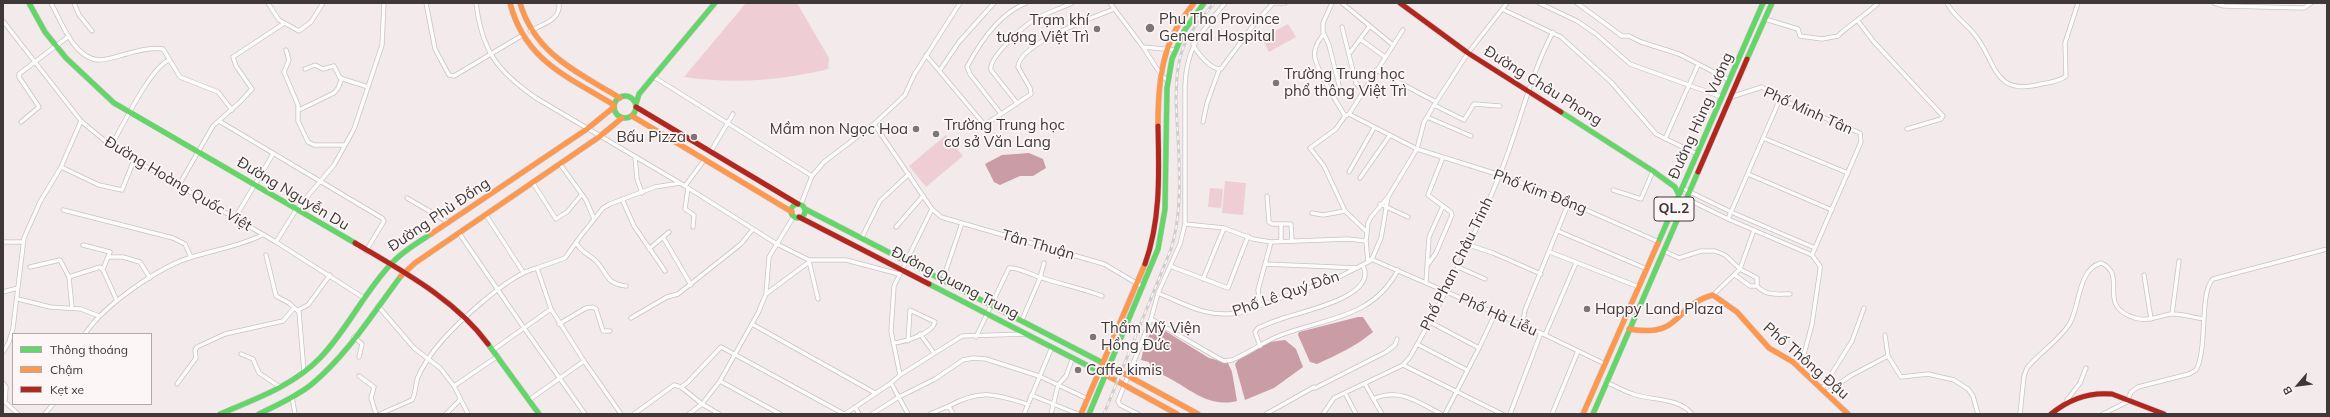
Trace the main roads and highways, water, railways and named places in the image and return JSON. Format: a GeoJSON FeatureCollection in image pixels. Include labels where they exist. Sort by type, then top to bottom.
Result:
{"type":"FeatureCollection","features":[{"type":"Feature","properties":{"kind":"main road","name":"Đường Nguyễn Du"},"geometry":{"type":"LineString","coordinates":[[29,3],[56,46],[94,86],[129,113],[389,263],[443,300],[465,319],[493,350],[539,414]]}},
{"type":"Feature","properties":{"kind":"main road"},"geometry":{"type":"LineString","coordinates":[[510,3],[515,24],[530,49],[541,59],[614,106],[616,114],[622,118],[632,116],[639,94]]}},
{"type":"Feature","properties":{"kind":"main road"},"geometry":{"type":"LineString","coordinates":[[520,3],[524,20],[530,31],[547,50],[620,98],[630,98],[639,94],[715,3]]}},
{"type":"Feature","properties":{"kind":"main road"},"geometry":{"type":"LineString","coordinates":[[1081,414],[1137,284],[1150,247],[1157,215],[1157,100],[1161,75],[1167,50],[1181,21],[1194,3]]}},
{"type":"Feature","properties":{"kind":"main road"},"geometry":{"type":"LineString","coordinates":[[1089,414],[1155,256],[1164,216],[1164,102],[1167,80],[1175,50],[1190,21],[1204,3]]}},
{"type":"Feature","properties":{"kind":"main road","name":"Đường Hùng Vương"},"geometry":{"type":"LineString","coordinates":[[1583,414],[1763,3]]}},
{"type":"Feature","properties":{"kind":"main road","name":"Đường Hùng Vương"},"geometry":{"type":"LineString","coordinates":[[1594,411],[1772,3]]}},
{"type":"Feature","properties":{"kind":"main road","name":"Đường Châu Phong"},"geometry":{"type":"LineString","coordinates":[[1404,4],[1468,53],[1653,171],[1675,187],[1679,195]]}},
{"type":"Feature","properties":{"kind":"main road"},"geometry":{"type":"LineString","coordinates":[[614,106],[620,98]]}},
{"type":"Feature","properties":{"kind":"main road"},"geometry":{"type":"LineString","coordinates":[[630,98],[636,106],[799,204]]}},
{"type":"Feature","properties":{"kind":"main road","name":"Đường Phù Đổng"},"geometry":{"type":"LineString","coordinates":[[220,414],[280,387],[304,372],[325,352],[389,263],[587,129],[614,106]]}},
{"type":"Feature","properties":{"kind":"main road","name":"Đường Quang Trung"},"geometry":{"type":"LineString","coordinates":[[632,116],[795,215],[902,268],[1100,372]]}},
{"type":"Feature","properties":{"kind":"main road","name":"Đường Phù Đổng"},"geometry":{"type":"LineString","coordinates":[[259,414],[292,397],[326,371],[404,272],[560,164],[622,118]]}},
{"type":"Feature","properties":{"kind":"main road","name":"Đường Châu Phong"},"geometry":{"type":"LineString","coordinates":[[1675,187],[1682,188]]}},
{"type":"Feature","properties":{"kind":"main road"},"geometry":{"type":"LineString","coordinates":[[799,204],[793,207],[795,215],[804,214],[805,208]]}},
{"type":"Feature","properties":{"kind":"main road","name":"Đường Quang Trung"},"geometry":{"type":"LineString","coordinates":[[799,204],[1103,363]]}},
{"type":"Feature","properties":{"kind":"main road","name":"Phố Thông Đậu"},"geometry":{"type":"LineString","coordinates":[[1629,329],[1645,333],[1660,332],[1681,317],[1700,299],[1713,295],[1737,312],[1769,348],[1793,362],[1848,414]]}},
{"type":"Feature","properties":{"kind":"main road"},"geometry":{"type":"LineString","coordinates":[[1063,352],[1067,343]]}},
{"type":"Feature","properties":{"kind":"main road"},"geometry":{"type":"LineString","coordinates":[[1110,366],[1198,414]]}},
{"type":"Feature","properties":{"kind":"main road"},"geometry":{"type":"LineString","coordinates":[[1106,375],[1177,414]]}},
{"type":"Feature","properties":{"kind":"main road"},"geometry":{"type":"LineString","coordinates":[[2051,414],[2067,400],[2103,393],[2112,394],[2127,402],[2164,414]]}},
{"type":"Feature","properties":{"kind":"main road"},"geometry":{"type":"LineString","coordinates":[[1587,405],[1594,411]]}},
{"type":"Feature","properties":{"kind":"railway"},"geometry":{"type":"LineString","coordinates":[[1104,414],[1171,249],[1174,238],[1178,216],[1179,193],[1179,158],[1176,106],[1178,67],[1181,54],[1187,40],[1195,27],[1214,3]]}},
{"type":"Feature","properties":{"kind":"place","name":"Phu Tho Province General Hospital"},"geometry":{"type":"Point","coordinates":[1150,28]}},
{"type":"Feature","properties":{"kind":"place","name":"Trạm khí tượng Việt Trì"},"geometry":{"type":"Point","coordinates":[1097,29]}},
{"type":"Feature","properties":{"kind":"place","name":"Trường Trung học phổ thông Việt Trì"},"geometry":{"type":"Point","coordinates":[1276,83]}},
{"type":"Feature","properties":{"kind":"place","name":"Mầm non Ngọc Hoa"},"geometry":{"type":"Point","coordinates":[916,129]}},
{"type":"Feature","properties":{"kind":"place","name":"Trường Trung học cơ sở Văn Lang"},"geometry":{"type":"Point","coordinates":[936,134]}},
{"type":"Feature","properties":{"kind":"place","name":"Bấu Pizza"},"geometry":{"type":"Point","coordinates":[694,137]}},
{"type":"Feature","properties":{"kind":"place","name":"Happy Land Plaza"},"geometry":{"type":"Point","coordinates":[1587,309]}},
{"type":"Feature","properties":{"kind":"place","name":"Thẩm Mỹ Viện Hồng Đức"},"geometry":{"type":"Point","coordinates":[1093,337]}},
{"type":"Feature","properties":{"kind":"place","name":"Caffe kimis"},"geometry":{"type":"Point","coordinates":[1078,370]}}]}
